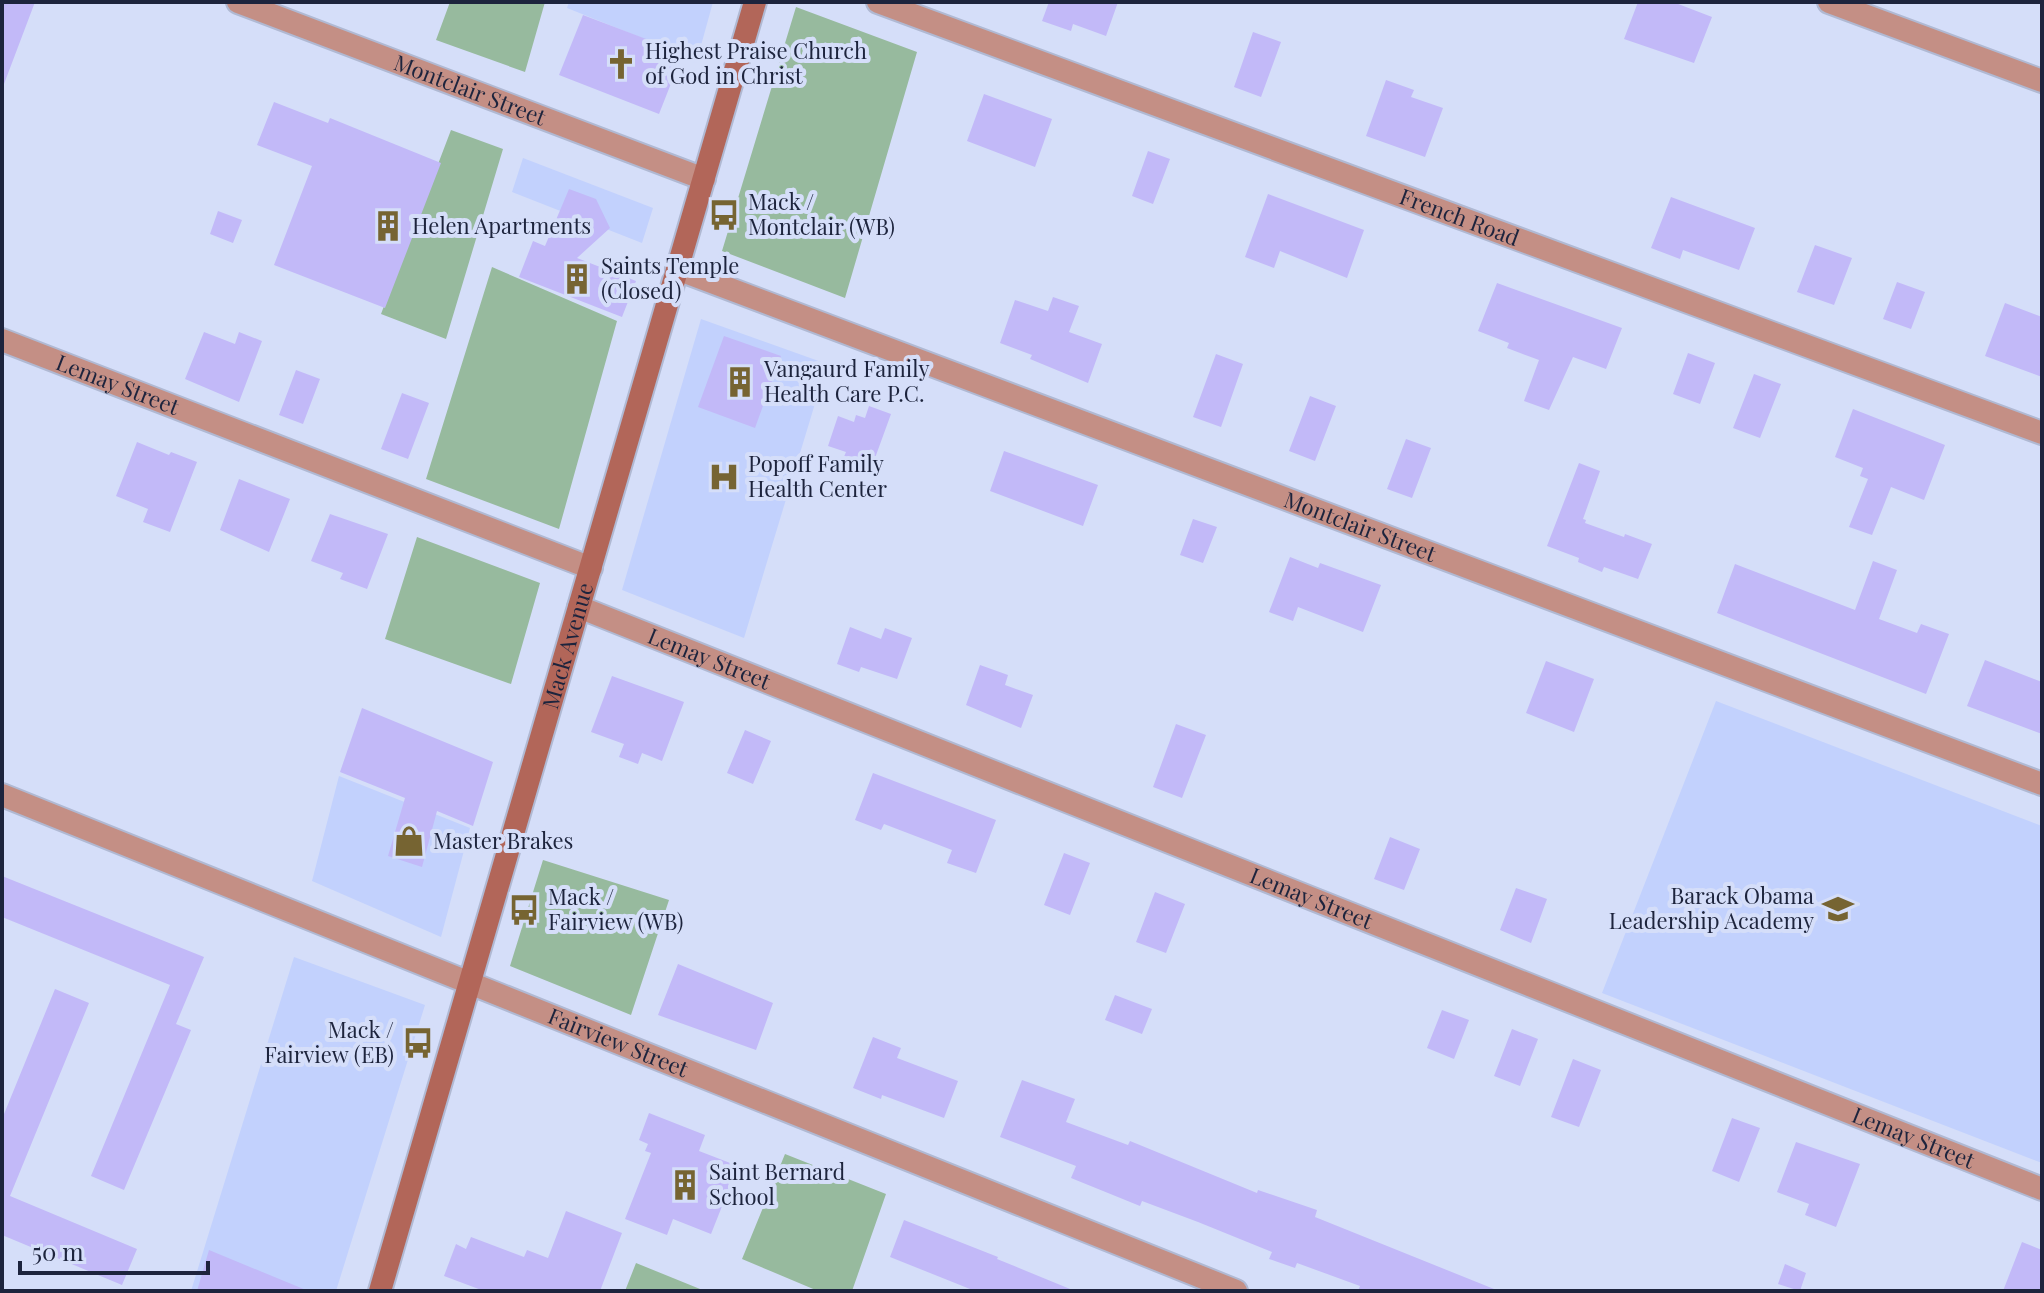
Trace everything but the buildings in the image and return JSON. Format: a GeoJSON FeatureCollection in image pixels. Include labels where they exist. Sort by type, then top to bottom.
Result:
{"type":"FeatureCollection","features":[{"type":"Feature","properties":{"kind":"main road","name":"Mack Avenue"},"geometry":{"type":"LineString","coordinates":[[380,1291],[755,2]]}},
{"type":"Feature","properties":{"kind":"street","name":"Montclair Street"},"geometry":{"type":"LineString","coordinates":[[238,2],[704,179]]}},
{"type":"Feature","properties":{"kind":"street","name":"French Road"},"geometry":{"type":"LineString","coordinates":[[878,2],[2042,433]]}},
{"type":"Feature","properties":{"kind":"street"},"geometry":{"type":"LineString","coordinates":[[1829,2],[2042,81]]}},
{"type":"Feature","properties":{"kind":"street","name":"Montclair Street"},"geometry":{"type":"LineString","coordinates":[[677,269],[2042,784]]}},
{"type":"Feature","properties":{"kind":"street","name":"Lemay Street"},"geometry":{"type":"LineString","coordinates":[[2,340],[591,568]]}},
{"type":"Feature","properties":{"kind":"street","name":"Lemay Street"},"geometry":{"type":"LineString","coordinates":[[579,607],[2042,1189]]}},
{"type":"Feature","properties":{"kind":"street","name":"Fairview Street"},"geometry":{"type":"LineString","coordinates":[[2,795],[1236,1291]]}},
{"type":"Feature","properties":{"kind":"shaded area"},"geometry":{"type":"Polygon","coordinates":[[[569,2],[713,2],[697,60],[567,8],[569,2]]]}},
{"type":"Feature","properties":{"kind":"shaded area"},"geometry":{"type":"Polygon","coordinates":[[[523,158],[653,208],[642,243],[512,192],[523,158]]]}},
{"type":"Feature","properties":{"kind":"shaded area","name":"Popoff Family Health Center"},"geometry":{"type":"Polygon","coordinates":[[[701,319],[827,364],[744,638],[622,590],[701,319]]]}},
{"type":"Feature","properties":{"kind":"shaded area","name":"Barack Obama Leadership Academy"},"geometry":{"type":"Polygon","coordinates":[[[1716,701],[2042,826],[2042,1163],[1602,993],[1716,701]]]}},
{"type":"Feature","properties":{"kind":"shaded area"},"geometry":{"type":"Polygon","coordinates":[[[339,776],[470,828],[441,937],[312,881],[339,776]]]}},
{"type":"Feature","properties":{"kind":"shaded area"},"geometry":{"type":"Polygon","coordinates":[[[294,957],[425,1005],[336,1291],[191,1291],[294,957]]]}},
{"type":"Feature","properties":{"kind":"green space"},"geometry":{"type":"Polygon","coordinates":[[[450,2],[545,2],[525,72],[436,40],[450,2]]]}},
{"type":"Feature","properties":{"kind":"green space"},"geometry":{"type":"Polygon","coordinates":[[[796,7],[917,52],[845,298],[722,251],[796,7]]]}},
{"type":"Feature","properties":{"kind":"green space"},"geometry":{"type":"Polygon","coordinates":[[[451,130],[503,149],[446,339],[381,314],[451,130]]]}},
{"type":"Feature","properties":{"kind":"green space"},"geometry":{"type":"Polygon","coordinates":[[[492,267],[617,321],[559,529],[426,479],[492,267]]]}},
{"type":"Feature","properties":{"kind":"green space"},"geometry":{"type":"Polygon","coordinates":[[[417,537],[540,583],[511,684],[385,639],[417,537]]]}},
{"type":"Feature","properties":{"kind":"green space"},"geometry":{"type":"Polygon","coordinates":[[[543,860],[669,900],[631,1015],[510,966],[543,860]]]}},
{"type":"Feature","properties":{"kind":"green space"},"geometry":{"type":"Polygon","coordinates":[[[785,1154],[886,1194],[852,1291],[818,1291],[742,1259],[785,1154]]]}},
{"type":"Feature","properties":{"kind":"green space"},"geometry":{"type":"Polygon","coordinates":[[[636,1263],[705,1291],[625,1291],[636,1263]]]}},
{"type":"Feature","properties":{"kind":"place","name":"Highest Praise Church of God in Christ"},"geometry":{"type":"Point","coordinates":[621,64]}},
{"type":"Feature","properties":{"kind":"place","name":"Mack / Montclair (WB)"},"geometry":{"type":"Point","coordinates":[724,215]}},
{"type":"Feature","properties":{"kind":"place","name":"Helen Apartments"},"geometry":{"type":"Point","coordinates":[388,226]}},
{"type":"Feature","properties":{"kind":"place","name":"Saints Temple (Closed)"},"geometry":{"type":"Point","coordinates":[577,279]}},
{"type":"Feature","properties":{"kind":"place","name":"Vangaurd Family Health Care P.C."},"geometry":{"type":"Point","coordinates":[740,382]}},
{"type":"Feature","properties":{"kind":"place","name":"Popoff Family Health Center"},"geometry":{"type":"Point","coordinates":[724,477]}},
{"type":"Feature","properties":{"kind":"place","name":"Master Brakes"},"geometry":{"type":"Point","coordinates":[409,841]}},
{"type":"Feature","properties":{"kind":"place","name":"Barack Obama Leadership Academy"},"geometry":{"type":"Point","coordinates":[1838,909]}},
{"type":"Feature","properties":{"kind":"place","name":"Mack / Fairview (WB)"},"geometry":{"type":"Point","coordinates":[524,910]}},
{"type":"Feature","properties":{"kind":"place","name":"Mack / Fairview (EB)"},"geometry":{"type":"Point","coordinates":[418,1043]}},
{"type":"Feature","properties":{"kind":"place","name":"Saint Bernard School"},"geometry":{"type":"Point","coordinates":[685,1185]}}]}
